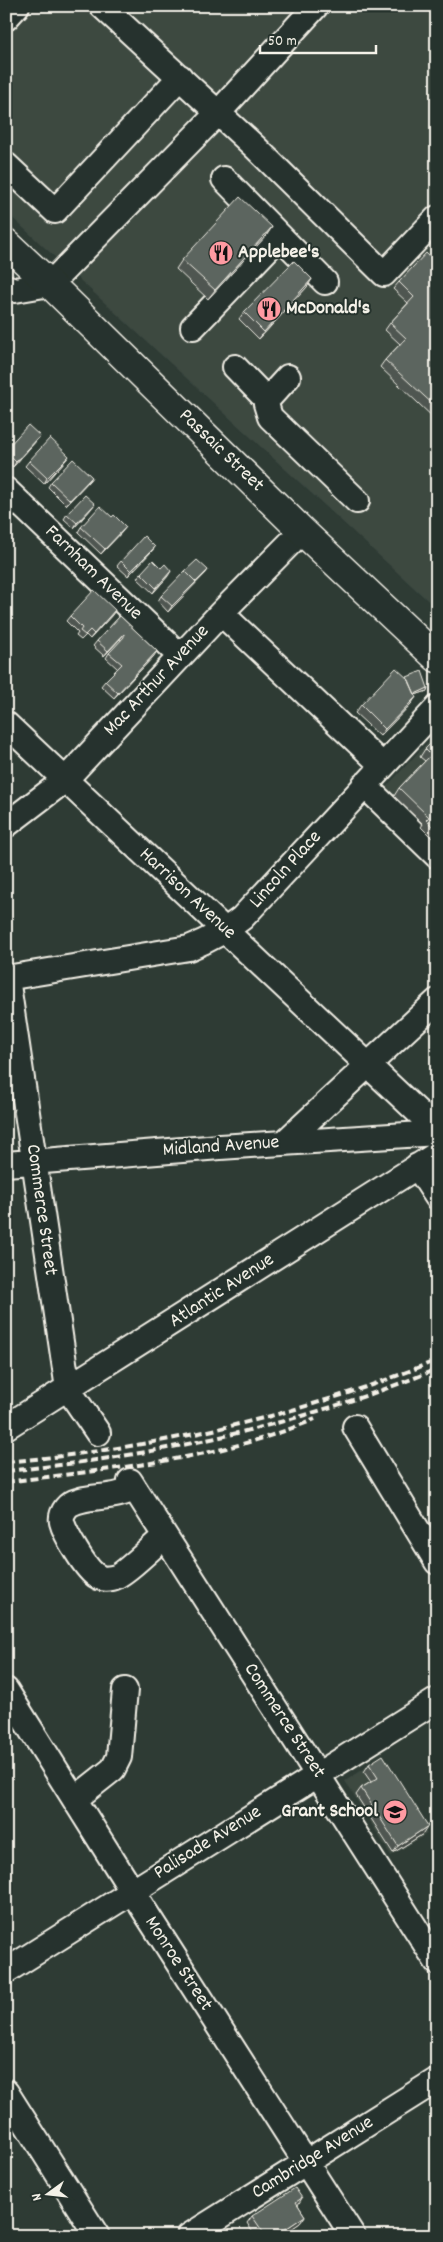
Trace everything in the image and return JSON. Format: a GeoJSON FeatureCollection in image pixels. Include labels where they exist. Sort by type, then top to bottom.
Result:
{"type":"FeatureCollection","features":[{"type":"Feature","properties":{"kind":"main road","name":"Passaic Street"},"geometry":{"type":"LineString","coordinates":[[6,243],[302,531],[437,658]]}},
{"type":"Feature","properties":{"kind":"street"},"geometry":{"type":"LineString","coordinates":[[6,18],[18,6]]}},
{"type":"Feature","properties":{"kind":"street"},"geometry":{"type":"LineString","coordinates":[[102,6],[218,113],[384,274],[437,218]]}},
{"type":"Feature","properties":{"kind":"street"},"geometry":{"type":"LineString","coordinates":[[6,287],[16,290],[50,284],[218,113],[316,6]]}},
{"type":"Feature","properties":{"kind":"street"},"geometry":{"type":"LineString","coordinates":[[6,165],[55,210],[180,78]]}},
{"type":"Feature","properties":{"kind":"street"},"geometry":{"type":"LineString","coordinates":[[224,179],[325,282]]}},
{"type":"Feature","properties":{"kind":"street"},"geometry":{"type":"LineString","coordinates":[[193,327],[280,236]]}},
{"type":"Feature","properties":{"kind":"street"},"geometry":{"type":"LineString","coordinates":[[234,367],[267,400]]}},
{"type":"Feature","properties":{"kind":"street"},"geometry":{"type":"LineString","coordinates":[[288,377],[267,400],[266,404],[270,417],[356,501]]}},
{"type":"Feature","properties":{"kind":"street","name":"Farnham Avenue"},"geometry":{"type":"LineString","coordinates":[[6,490],[180,656]]}},
{"type":"Feature","properties":{"kind":"street","name":"Mac Arthur Avenue"},"geometry":{"type":"LineString","coordinates":[[6,825],[65,780],[180,656],[302,531]]}},
{"type":"Feature","properties":{"kind":"street"},"geometry":{"type":"LineString","coordinates":[[221,613],[382,765]]}},
{"type":"Feature","properties":{"kind":"street","name":"Lincoln Place"},"geometry":{"type":"LineString","coordinates":[[6,978],[189,948],[226,931],[242,918],[382,765],[437,708]]}},
{"type":"Feature","properties":{"kind":"street","name":"Harrison Avenue"},"geometry":{"type":"LineString","coordinates":[[6,724],[437,1131]]}},
{"type":"Feature","properties":{"kind":"street"},"geometry":{"type":"LineString","coordinates":[[364,785],[437,856]]}},
{"type":"Feature","properties":{"kind":"street","name":"Commerce Street"},"geometry":{"type":"LineString","coordinates":[[6,978],[68,1389],[98,1432]]}},
{"type":"Feature","properties":{"kind":"street"},"geometry":{"type":"LineString","coordinates":[[284,1143],[437,1001]]}},
{"type":"Feature","properties":{"kind":"street","name":"Midland Avenue"},"geometry":{"type":"LineString","coordinates":[[6,1164],[437,1131]]}},
{"type":"Feature","properties":{"kind":"street"},"geometry":{"type":"LineString","coordinates":[[427,1160],[437,1197]]}},
{"type":"Feature","properties":{"kind":"street","name":"Atlantic Avenue"},"geometry":{"type":"LineString","coordinates":[[6,1427],[427,1160]]}},
{"type":"Feature","properties":{"kind":"street"},"geometry":{"type":"LineString","coordinates":[[356,1427],[437,1562]]}},
{"type":"Feature","properties":{"kind":"street","name":"Commerce Street"},"geometry":{"type":"LineString","coordinates":[[165,1536],[115,1578],[102,1578],[96,1576],[82,1557],[62,1522],[62,1516],[66,1508],[76,1501],[116,1496],[132,1485],[165,1536],[318,1774],[437,1962]]}},
{"type":"Feature","properties":{"kind":"street","name":"Monroe Street"},"geometry":{"type":"LineString","coordinates":[[6,1690],[132,1891],[307,2162],[352,2236]]}},
{"type":"Feature","properties":{"kind":"street"},"geometry":{"type":"LineString","coordinates":[[75,1799],[113,1769],[119,1757],[126,1690]]}},
{"type":"Feature","properties":{"kind":"street","name":"Palisade Avenue"},"geometry":{"type":"LineString","coordinates":[[6,1971],[437,1700]]}},
{"type":"Feature","properties":{"kind":"street","name":"Cambridge Avenue"},"geometry":{"type":"LineString","coordinates":[[189,2236],[437,2080]]}},
{"type":"Feature","properties":{"kind":"street"},"geometry":{"type":"LineString","coordinates":[[6,2092],[97,2236]]}},
{"type":"Feature","properties":{"kind":"shaded area"},"geometry":{"type":"Polygon","coordinates":[[[6,6],[437,6],[437,609],[6,212],[6,6]]]}},
{"type":"Feature","properties":{"kind":"shaded area"},"geometry":{"type":"Polygon","coordinates":[[[437,732],[437,865],[374,800],[437,732]]]}},
{"type":"Feature","properties":{"kind":"shaded area"},"geometry":{"type":"Polygon","coordinates":[[[378,1760],[427,1834],[391,1856],[345,1781],[378,1760]]]}},
{"type":"Feature","properties":{"kind":"building","name":"Applebee's"},"geometry":{"type":"Polygon","coordinates":[[[240,197],[272,227],[215,290],[182,260],[240,197]]]}},
{"type":"Feature","properties":{"kind":"building"},"geometry":{"type":"Polygon","coordinates":[[[437,247],[437,408],[385,360],[406,338],[390,323],[414,297],[399,282],[426,253],[429,256],[437,247]]]}},
{"type":"Feature","properties":{"kind":"building","name":"McDonald's"},"geometry":{"type":"Polygon","coordinates":[[[294,261],[312,279],[264,332],[244,312],[294,261]]]}},
{"type":"Feature","properties":{"kind":"building"},"geometry":{"type":"Polygon","coordinates":[[[28,425],[40,436],[16,462],[6,452],[6,449],[28,425]]]}},
{"type":"Feature","properties":{"kind":"building"},"geometry":{"type":"Polygon","coordinates":[[[50,438],[69,456],[47,478],[29,461],[50,438]]]}},
{"type":"Feature","properties":{"kind":"building"},"geometry":{"type":"Polygon","coordinates":[[[73,459],[92,477],[70,500],[51,482],[73,459]]]}},
{"type":"Feature","properties":{"kind":"building"},"geometry":{"type":"Polygon","coordinates":[[[85,495],[95,504],[77,523],[67,514],[85,495]]]}},
{"type":"Feature","properties":{"kind":"building"},"geometry":{"type":"Polygon","coordinates":[[[100,506],[112,517],[114,515],[126,527],[105,549],[81,527],[100,506]]]}},
{"type":"Feature","properties":{"kind":"building"},"geometry":{"type":"Polygon","coordinates":[[[144,536],[155,547],[131,571],[121,561],[144,536]]]}},
{"type":"Feature","properties":{"kind":"building"},"geometry":{"type":"Polygon","coordinates":[[[153,560],[161,568],[165,564],[171,571],[156,588],[141,573],[153,560]]]}},
{"type":"Feature","properties":{"kind":"building"},"geometry":{"type":"Polygon","coordinates":[[[197,560],[208,570],[196,582],[185,571],[197,560]]]}},
{"type":"Feature","properties":{"kind":"building"},"geometry":{"type":"Polygon","coordinates":[[[185,571],[196,582],[172,606],[161,596],[185,571]]]}},
{"type":"Feature","properties":{"kind":"building"},"geometry":{"type":"Polygon","coordinates":[[[94,590],[115,610],[94,634],[90,630],[85,635],[80,631],[82,628],[70,616],[94,590]]]}},
{"type":"Feature","properties":{"kind":"building"},"geometry":{"type":"Polygon","coordinates":[[[120,616],[157,651],[118,693],[105,681],[122,664],[109,653],[124,637],[124,634],[108,651],[97,641],[120,616]]]}},
{"type":"Feature","properties":{"kind":"building"},"geometry":{"type":"Polygon","coordinates":[[[396,668],[409,680],[416,697],[385,729],[361,705],[396,668]]]}},
{"type":"Feature","properties":{"kind":"building"},"geometry":{"type":"Polygon","coordinates":[[[422,671],[428,688],[415,694],[407,677],[422,671]]]}},
{"type":"Feature","properties":{"kind":"building"},"geometry":{"type":"Polygon","coordinates":[[[437,737],[437,831],[426,820],[429,817],[399,788],[431,755],[425,749],[437,737]]]}},
{"type":"Feature","properties":{"kind":"building"},"geometry":{"type":"Polygon","coordinates":[[[383,1755],[428,1826],[398,1846],[361,1788],[378,1778],[369,1764],[383,1755]]]}},
{"type":"Feature","properties":{"kind":"building"},"geometry":{"type":"Polygon","coordinates":[[[295,2188],[302,2198],[296,2202],[305,2216],[275,2236],[260,2236],[263,2232],[252,2216],[295,2188]]]}},
{"type":"Feature","properties":{"kind":"railway"},"geometry":{"type":"LineString","coordinates":[[6,1462],[117,1448],[226,1427],[332,1398],[437,1360]]}},
{"type":"Feature","properties":{"kind":"railway"},"geometry":{"type":"LineString","coordinates":[[6,1471],[117,1457],[226,1436],[332,1407],[437,1369]]}},
{"type":"Feature","properties":{"kind":"railway"},"geometry":{"type":"LineString","coordinates":[[6,1482],[124,1467],[202,1454],[279,1433],[315,1419]]}},
{"type":"Feature","properties":{"kind":"place","name":"Applebee's"},"geometry":{"type":"Point","coordinates":[221,253]}},
{"type":"Feature","properties":{"kind":"place","name":"McDonald's"},"geometry":{"type":"Point","coordinates":[269,309]}},
{"type":"Feature","properties":{"kind":"place","name":"Grant School"},"geometry":{"type":"Point","coordinates":[395,1812]}}]}
